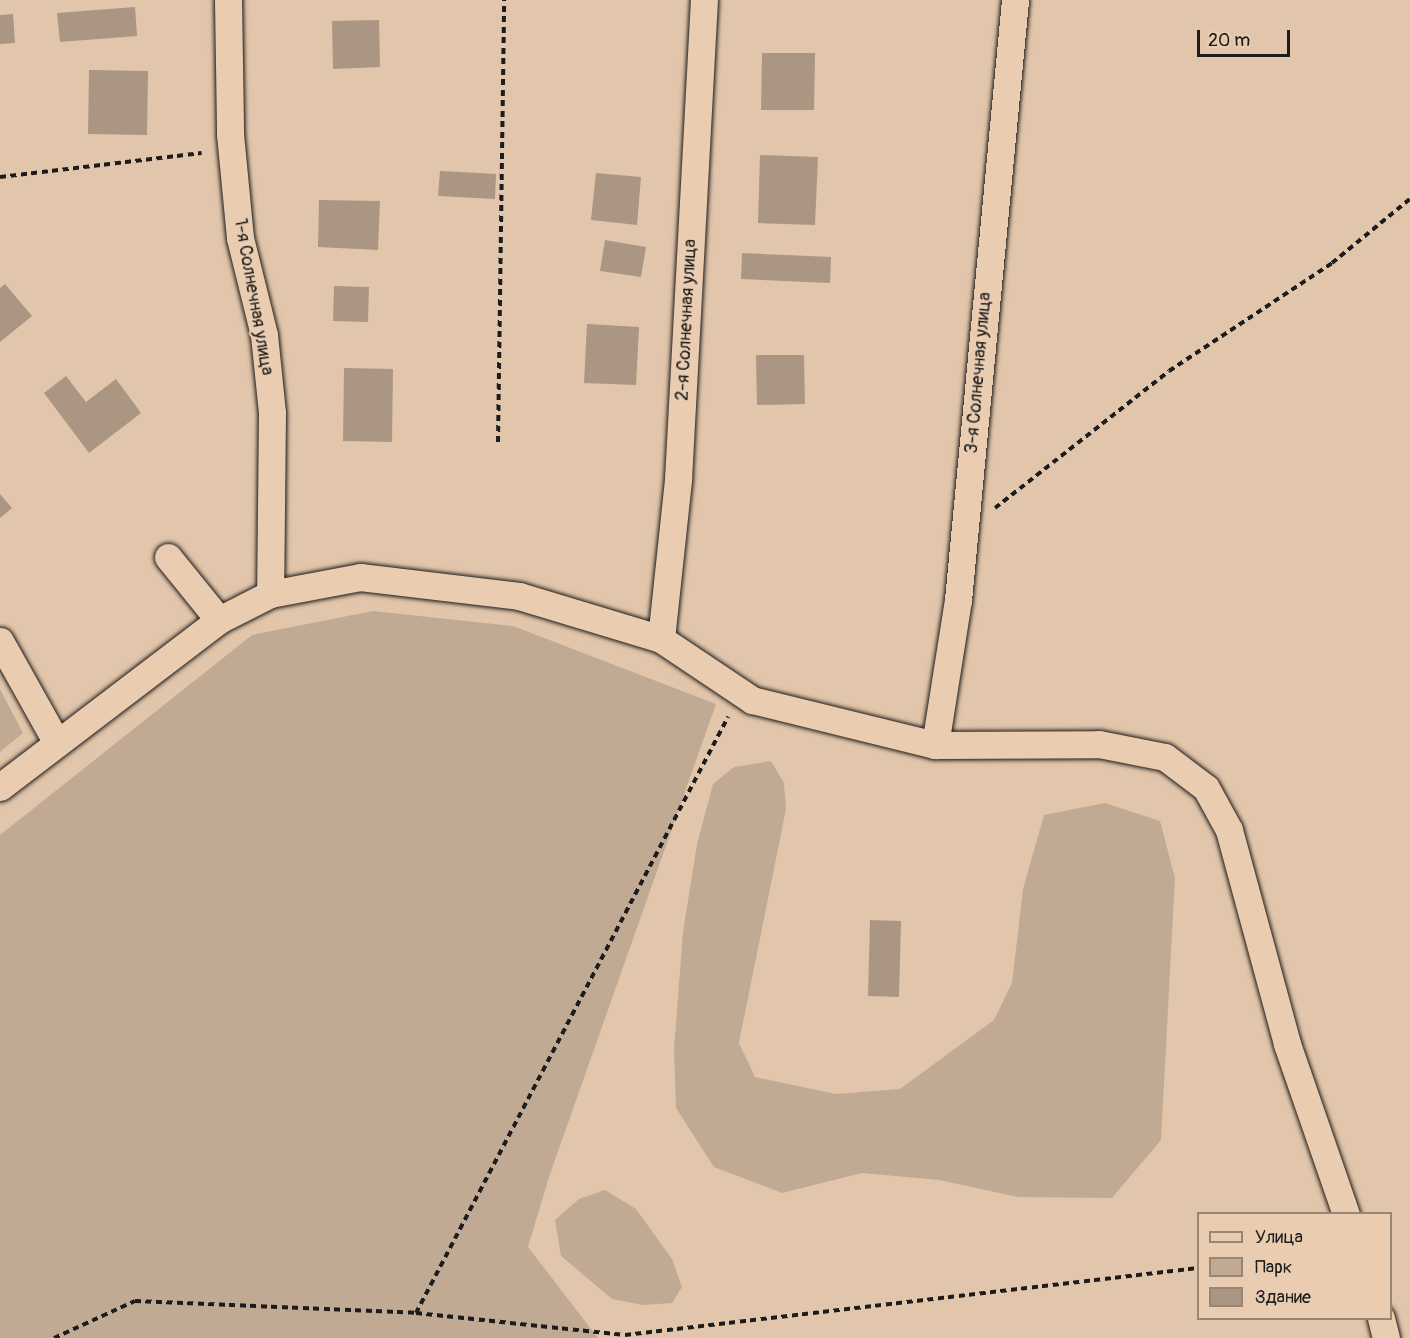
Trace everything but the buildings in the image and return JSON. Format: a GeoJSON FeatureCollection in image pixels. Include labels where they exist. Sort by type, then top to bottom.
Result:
{"type":"FeatureCollection","features":[{"type":"Feature","properties":{"kind":"street","name":"1-я Солнечная улица"},"geometry":{"type":"LineString","coordinates":[[228,0],[232,150],[240,238],[264,335],[272,413],[270,594]]}},
{"type":"Feature","properties":{"kind":"street","name":"2-я Солнечная улица"},"geometry":{"type":"LineString","coordinates":[[661,639],[678,479],[704,0]]}},
{"type":"Feature","properties":{"kind":"street","name":"3-я Солнечная улица"},"geometry":{"type":"LineString","coordinates":[[935,745],[964,532],[1015,0]]}},
{"type":"Feature","properties":{"kind":"street"},"geometry":{"type":"LineString","coordinates":[[168,557],[219,620]]}},
{"type":"Feature","properties":{"kind":"street"},"geometry":{"type":"LineString","coordinates":[[0,787],[219,620],[270,594],[360,577],[519,596],[661,639],[752,700],[935,745],[1099,744],[1165,757],[1206,788],[1229,830],[1287,1044],[1345,1212]]}},
{"type":"Feature","properties":{"kind":"street"},"geometry":{"type":"LineString","coordinates":[[0,641],[57,743]]}},
{"type":"Feature","properties":{"kind":"street"},"geometry":{"type":"LineString","coordinates":[[1382,1320],[1386,1338]]}},
{"type":"Feature","properties":{"kind":"path"},"geometry":{"type":"LineString","coordinates":[[498,442],[504,0]]}},
{"type":"Feature","properties":{"kind":"path"},"geometry":{"type":"LineString","coordinates":[[0,177],[232,150]]}},
{"type":"Feature","properties":{"kind":"path"},"geometry":{"type":"LineString","coordinates":[[964,532],[1169,371],[1332,263],[1410,199]]}},
{"type":"Feature","properties":{"kind":"path"},"geometry":{"type":"LineString","coordinates":[[416,1313],[741,693]]}},
{"type":"Feature","properties":{"kind":"path"},"geometry":{"type":"LineString","coordinates":[[54,1338],[135,1301],[416,1313],[625,1335],[1197,1268]]}},
{"type":"Feature","properties":{"kind":"green space"},"geometry":{"type":"Polygon","coordinates":[[[373,611],[513,626],[716,704],[549,1177],[528,1247],[598,1338],[0,1338],[0,835],[252,635],[373,611]]]}},
{"type":"Feature","properties":{"kind":"green space"},"geometry":{"type":"Polygon","coordinates":[[[0,689],[23,733],[0,752],[0,689]]]}},
{"type":"Feature","properties":{"kind":"green space"},"geometry":{"type":"Polygon","coordinates":[[[771,761],[784,783],[786,809],[739,1043],[755,1077],[836,1094],[900,1089],[994,1020],[1012,983],[1023,889],[1044,815],[1105,803],[1160,821],[1175,878],[1161,1140],[1112,1198],[1018,1197],[939,1180],[862,1173],[782,1193],[714,1167],[676,1108],[674,1049],[683,932],[697,844],[713,784],[734,767],[771,761]]]}},
{"type":"Feature","properties":{"kind":"green space"},"geometry":{"type":"Polygon","coordinates":[[[605,1190],[636,1209],[672,1259],[682,1287],[672,1303],[643,1305],[612,1299],[561,1256],[555,1220],[579,1199],[605,1190]]]}}]}
